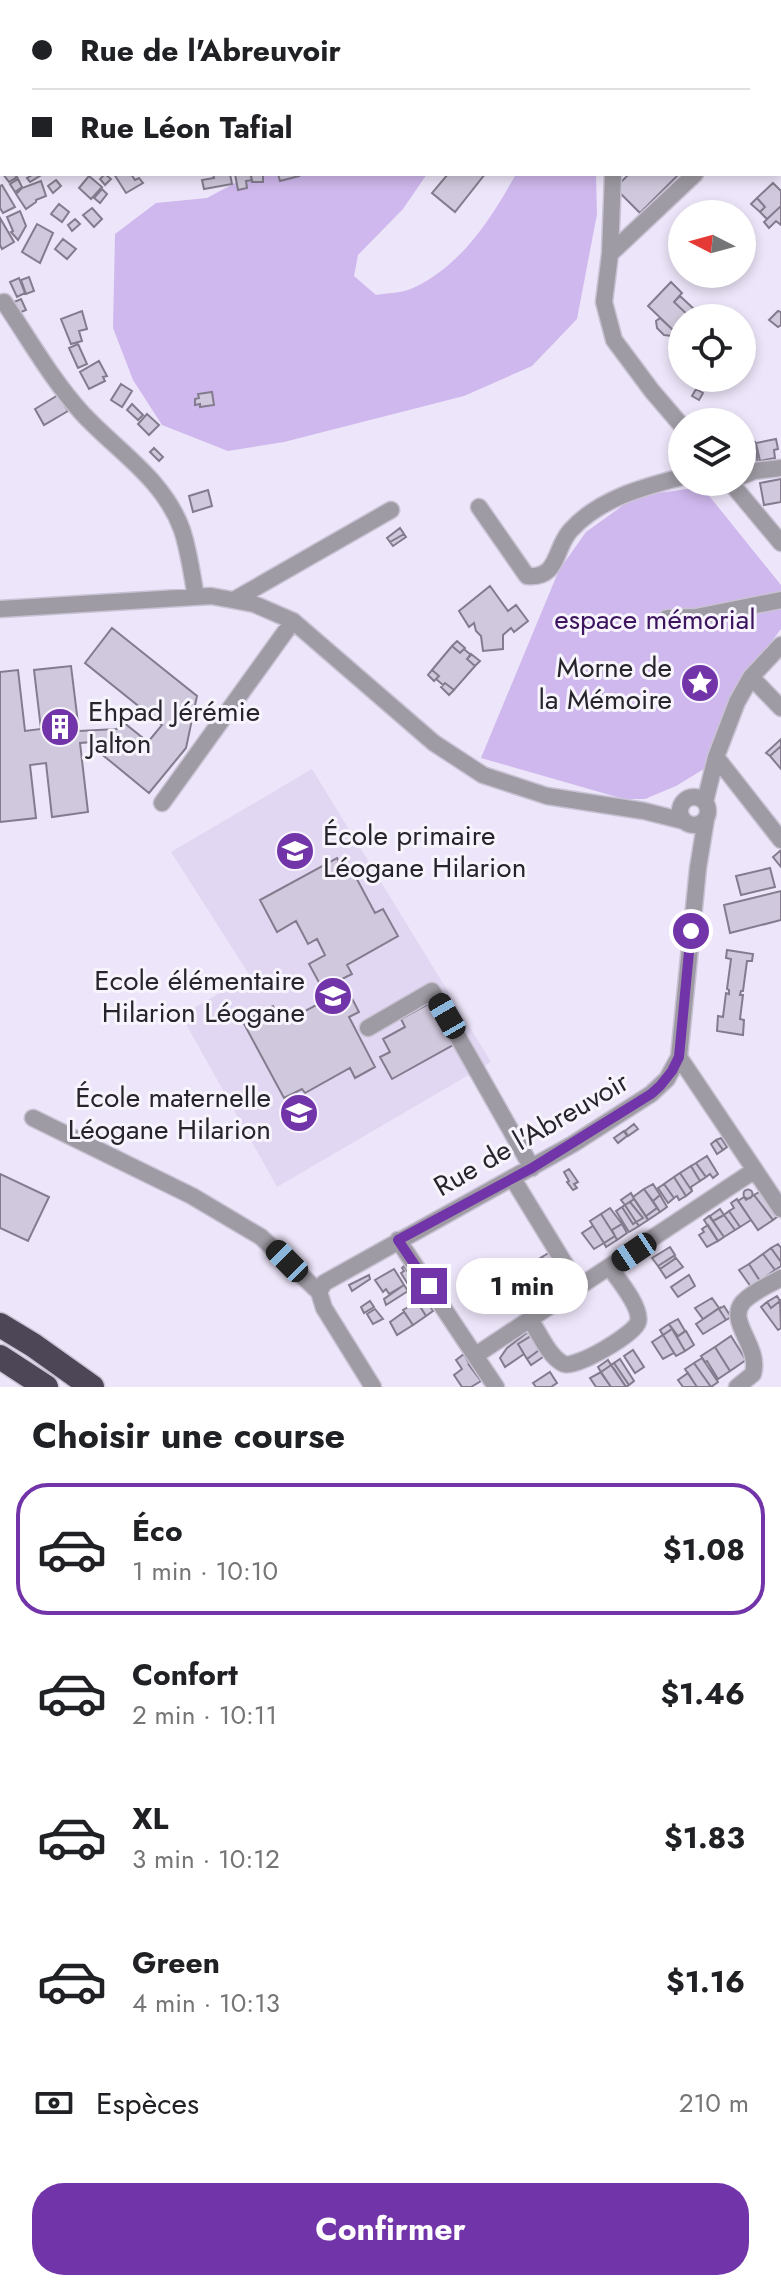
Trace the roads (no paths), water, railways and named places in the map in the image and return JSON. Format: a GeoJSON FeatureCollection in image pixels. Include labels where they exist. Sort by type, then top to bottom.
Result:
{"type":"FeatureCollection","features":[{"type":"Feature","properties":{"kind":"highway"},"geometry":{"type":"LineString","coordinates":[[0,1325],[92,1387]]}},
{"type":"Feature","properties":{"kind":"highway"},"geometry":{"type":"LineString","coordinates":[[0,1357],[46,1387]]}},
{"type":"Feature","properties":{"kind":"street"},"geometry":{"type":"LineString","coordinates":[[613,176],[610,254],[604,302],[614,340],[668,410]]}},
{"type":"Feature","properties":{"kind":"street"},"geometry":{"type":"LineString","coordinates":[[610,254],[693,176]]}},
{"type":"Feature","properties":{"kind":"street"},"geometry":{"type":"LineString","coordinates":[[0,303],[4,302],[82,413],[133,459],[166,498],[182,530],[196,597]]}},
{"type":"Feature","properties":{"kind":"street"},"geometry":{"type":"LineString","coordinates":[[756,471],[781,468]]}},
{"type":"Feature","properties":{"kind":"street"},"geometry":{"type":"LineString","coordinates":[[479,507],[527,576],[541,577],[550,570],[567,534],[581,519],[625,494],[668,481]]}},
{"type":"Feature","properties":{"kind":"street"},"geometry":{"type":"LineString","coordinates":[[745,496],[781,543]]}},
{"type":"Feature","properties":{"kind":"street"},"geometry":{"type":"LineString","coordinates":[[234,600],[391,510]]}},
{"type":"Feature","properties":{"kind":"street"},"geometry":{"type":"LineString","coordinates":[[0,609],[211,596],[254,604],[293,621],[434,743],[483,775],[547,796],[644,811],[695,825],[706,819]]}},
{"type":"Feature","properties":{"kind":"street"},"geometry":{"type":"LineString","coordinates":[[667,618],[696,617],[781,600]]}},
{"type":"Feature","properties":{"kind":"street"},"geometry":{"type":"LineString","coordinates":[[162,803],[293,621]]}},
{"type":"Feature","properties":{"kind":"street"},"geometry":{"type":"LineString","coordinates":[[698,868],[680,809],[695,799],[710,775],[737,702],[751,677],[781,645]]}},
{"type":"Feature","properties":{"kind":"street"},"geometry":{"type":"LineString","coordinates":[[751,677],[781,708]]}},
{"type":"Feature","properties":{"kind":"street"},"geometry":{"type":"LineString","coordinates":[[716,757],[781,840]]}},
{"type":"Feature","properties":{"kind":"street"},"geometry":{"type":"LineString","coordinates":[[644,811],[695,799]]}},
{"type":"Feature","properties":{"kind":"street"},"geometry":{"type":"LineString","coordinates":[[695,799],[708,814],[698,868]]}},
{"type":"Feature","properties":{"kind":"street","name":"Rue de l'Abreuvoir"},"geometry":{"type":"LineString","coordinates":[[319,1292],[324,1283],[532,1168],[651,1094],[667,1079],[679,1057],[698,868]]}},
{"type":"Feature","properties":{"kind":"street"},"geometry":{"type":"LineString","coordinates":[[368,1028],[432,991],[532,1168]]}},
{"type":"Feature","properties":{"kind":"street"},"geometry":{"type":"LineString","coordinates":[[679,1057],[781,1209]]}},
{"type":"Feature","properties":{"kind":"street"},"geometry":{"type":"LineString","coordinates":[[33,1118],[192,1196],[271,1245],[319,1292],[324,1308],[373,1387]]}},
{"type":"Feature","properties":{"kind":"street"},"geometry":{"type":"LineString","coordinates":[[476,1355],[755,1170]]}},
{"type":"Feature","properties":{"kind":"street"},"geometry":{"type":"LineString","coordinates":[[513,1179],[579,1287]]}},
{"type":"Feature","properties":{"kind":"street"},"geometry":{"type":"LineString","coordinates":[[398,1240],[496,1387]]}},
{"type":"Feature","properties":{"kind":"street"},"geometry":{"type":"LineString","coordinates":[[530,1319],[553,1356],[563,1364],[572,1366],[585,1361],[637,1326],[639,1321],[624,1287],[610,1268]]}},
{"type":"Feature","properties":{"kind":"street"},"geometry":{"type":"LineString","coordinates":[[737,1387],[753,1374],[756,1359],[741,1328],[738,1311],[748,1298],[781,1278]]}},
{"type":"Feature","properties":{"kind":"place","name":"Morne de la Mémoire"},"geometry":{"type":"Point","coordinates":[700,683]}},
{"type":"Feature","properties":{"kind":"place","name":"Ehpad Jérémie Jalton"},"geometry":{"type":"Point","coordinates":[60,727]}},
{"type":"Feature","properties":{"kind":"place","name":"École primaire Léogane Hilarion"},"geometry":{"type":"Point","coordinates":[295,851]}},
{"type":"Feature","properties":{"kind":"place","name":"Ecole élémentaire Hilarion Léogane"},"geometry":{"type":"Point","coordinates":[333,996]}},
{"type":"Feature","properties":{"kind":"place","name":"École maternelle Léogane Hilarion"},"geometry":{"type":"Point","coordinates":[299,1113]}},
{"type":"Feature","properties":{"kind":"park label","name":"espace mémorial"},"geometry":{"type":"Point","coordinates":[655,619]}}]}
